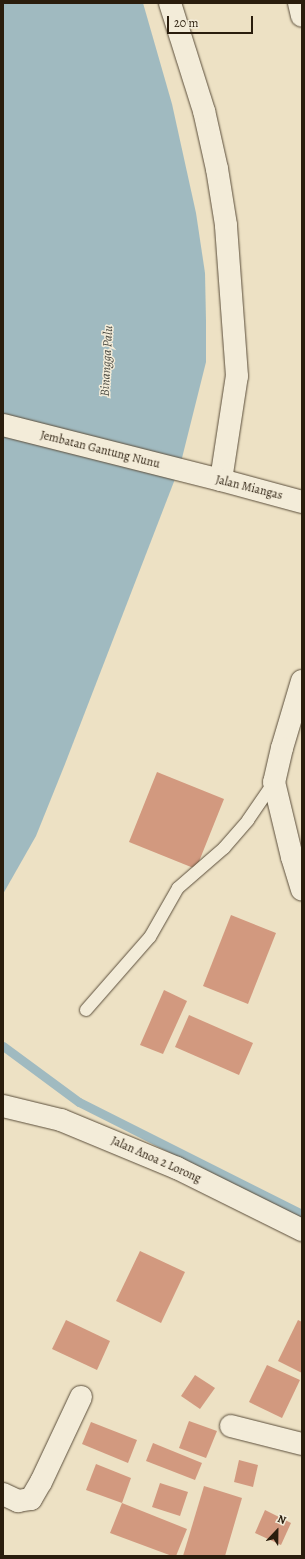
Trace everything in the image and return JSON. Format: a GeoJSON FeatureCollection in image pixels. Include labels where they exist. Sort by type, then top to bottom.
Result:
{"type":"FeatureCollection","features":[{"type":"Feature","properties":{"kind":"street"},"geometry":{"type":"LineString","coordinates":[[170,3],[204,111],[217,169],[226,225],[237,376],[221,480]]}},
{"type":"Feature","properties":{"kind":"street"},"geometry":{"type":"LineString","coordinates":[[299,3],[302,16]]}},
{"type":"Feature","properties":{"kind":"street","name":"Jembatan Gantung Nunu"},"geometry":{"type":"LineString","coordinates":[[3,426],[197,475]]}},
{"type":"Feature","properties":{"kind":"street","name":"Jalan Miangas"},"geometry":{"type":"LineString","coordinates":[[197,475],[302,502]]}},
{"type":"Feature","properties":{"kind":"street"},"geometry":{"type":"LineString","coordinates":[[302,681],[282,748],[274,782],[297,859],[302,889]]}},
{"type":"Feature","properties":{"kind":"street","name":"Jalan Anoa 2 Lorong"},"geometry":{"type":"LineString","coordinates":[[3,1106],[61,1120],[177,1168],[302,1230]]}},
{"type":"Feature","properties":{"kind":"street"},"geometry":{"type":"LineString","coordinates":[[3,1494],[18,1501],[31,1499],[41,1482],[81,1398]]}},
{"type":"Feature","properties":{"kind":"street"},"geometry":{"type":"LineString","coordinates":[[231,1426],[302,1444]]}},
{"type":"Feature","properties":{"kind":"lane"},"geometry":{"type":"LineString","coordinates":[[86,1010],[150,937],[178,888],[224,848],[248,820],[274,782]]}},
{"type":"Feature","properties":{"kind":"water","name":"Binangga Palu"},"geometry":{"type":"Polygon","coordinates":[[[3,3],[143,3],[172,104],[196,213],[205,273],[206,362],[180,466],[36,836],[3,894],[3,3]]]}},
{"type":"Feature","properties":{"kind":"building"},"geometry":{"type":"Polygon","coordinates":[[[157,772],[224,799],[196,869],[129,842],[157,772]]]}},
{"type":"Feature","properties":{"kind":"building"},"geometry":{"type":"Polygon","coordinates":[[[231,915],[276,933],[248,1004],[203,986],[231,915]]]}},
{"type":"Feature","properties":{"kind":"building"},"geometry":{"type":"Polygon","coordinates":[[[164,990],[187,1001],[163,1054],[140,1045],[164,990]]]}},
{"type":"Feature","properties":{"kind":"building"},"geometry":{"type":"Polygon","coordinates":[[[189,1015],[253,1043],[239,1075],[175,1047],[189,1015]]]}},
{"type":"Feature","properties":{"kind":"building"},"geometry":{"type":"Polygon","coordinates":[[[140,1251],[185,1272],[161,1323],[116,1301],[140,1251]]]}},
{"type":"Feature","properties":{"kind":"building"},"geometry":{"type":"Polygon","coordinates":[[[66,1320],[110,1341],[97,1370],[52,1349],[66,1320]]]}},
{"type":"Feature","properties":{"kind":"building"},"geometry":{"type":"Polygon","coordinates":[[[298,1320],[302,1322],[302,1373],[278,1361],[298,1320]]]}},
{"type":"Feature","properties":{"kind":"building"},"geometry":{"type":"Polygon","coordinates":[[[267,1365],[300,1380],[282,1418],[249,1402],[267,1365]]]}},
{"type":"Feature","properties":{"kind":"building"},"geometry":{"type":"Polygon","coordinates":[[[195,1375],[215,1388],[200,1409],[181,1396],[195,1375]]]}},
{"type":"Feature","properties":{"kind":"building"},"geometry":{"type":"Polygon","coordinates":[[[189,1421],[217,1431],[206,1458],[179,1448],[189,1421]]]}},
{"type":"Feature","properties":{"kind":"building"},"geometry":{"type":"Polygon","coordinates":[[[91,1422],[137,1440],[128,1463],[82,1444],[91,1422]]]}},
{"type":"Feature","properties":{"kind":"building"},"geometry":{"type":"Polygon","coordinates":[[[153,1443],[202,1463],[195,1480],[146,1461],[153,1443]]]}},
{"type":"Feature","properties":{"kind":"building"},"geometry":{"type":"Polygon","coordinates":[[[239,1460],[258,1465],[253,1487],[234,1482],[239,1460]]]}},
{"type":"Feature","properties":{"kind":"building"},"geometry":{"type":"Polygon","coordinates":[[[96,1464],[131,1478],[122,1503],[86,1490],[96,1464]]]}},
{"type":"Feature","properties":{"kind":"building"},"geometry":{"type":"Polygon","coordinates":[[[160,1483],[188,1492],[180,1516],[152,1507],[160,1483]]]}},
{"type":"Feature","properties":{"kind":"building"},"geometry":{"type":"Polygon","coordinates":[[[204,1486],[242,1498],[225,1556],[183,1556],[204,1486]]]}},
{"type":"Feature","properties":{"kind":"building"},"geometry":{"type":"Polygon","coordinates":[[[122,1503],[187,1529],[176,1556],[172,1556],[110,1533],[122,1503]]]}},
{"type":"Feature","properties":{"kind":"building"},"geometry":{"type":"Polygon","coordinates":[[[265,1510],[291,1523],[281,1545],[255,1533],[265,1510]]]}},
{"type":"Feature","properties":{"kind":"waterway"},"geometry":{"type":"LineString","coordinates":[[3,1046],[79,1102],[302,1214]]}}]}
